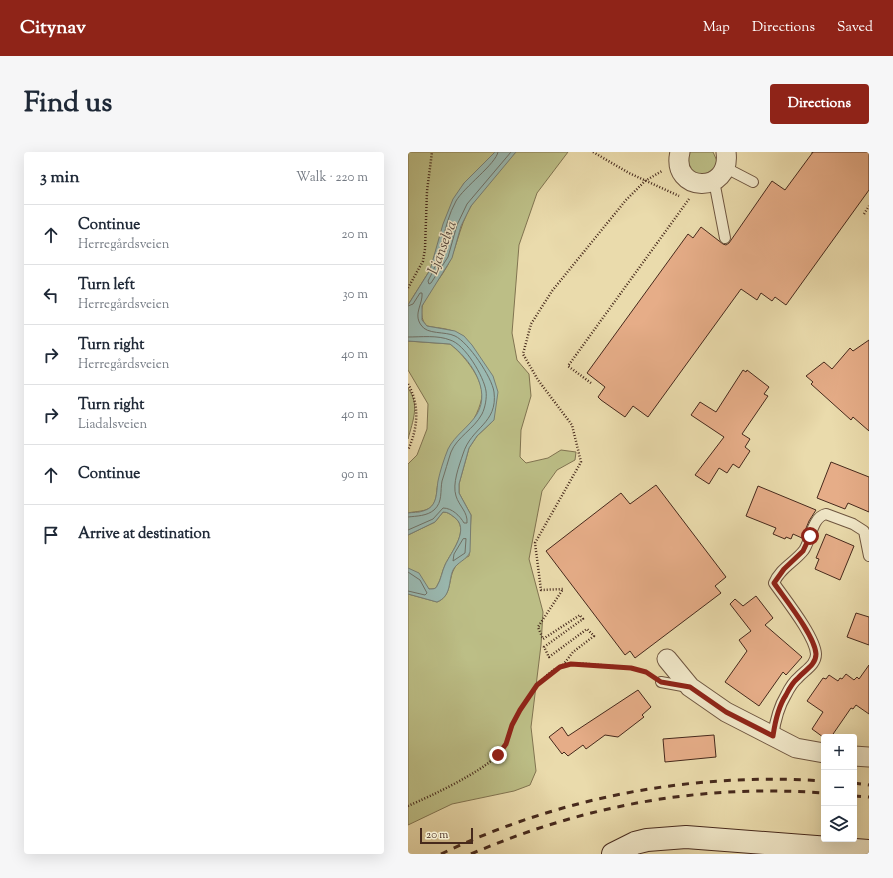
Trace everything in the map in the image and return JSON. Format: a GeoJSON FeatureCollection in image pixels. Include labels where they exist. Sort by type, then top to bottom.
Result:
{"type":"FeatureCollection","features":[{"type":"Feature","properties":{"kind":"street"},"geometry":{"type":"LineString","coordinates":[[679,158],[682,173],[689,181],[716,171]]}},
{"type":"Feature","properties":{"kind":"street"},"geometry":{"type":"LineString","coordinates":[[667,659],[690,687],[726,712],[796,748],[821,752]]}},
{"type":"Feature","properties":{"kind":"street"},"geometry":{"type":"LineString","coordinates":[[857,756],[869,757]]}},
{"type":"Feature","properties":{"kind":"street"},"geometry":{"type":"LineString","coordinates":[[613,854],[635,843],[647,840],[686,837],[869,851]]}},
{"type":"Feature","properties":{"kind":"lane"},"geometry":{"type":"LineString","coordinates":[[725,238],[716,171],[753,182]]}},
{"type":"Feature","properties":{"kind":"lane"},"geometry":{"type":"LineString","coordinates":[[773,736],[775,721],[785,697],[797,679],[813,664],[816,655],[814,644],[796,614],[774,583],[776,579],[803,551],[818,518],[826,514],[854,524],[864,531],[869,556]]}},
{"type":"Feature","properties":{"kind":"lane"},"geometry":{"type":"LineString","coordinates":[[661,682],[690,687]]}},
{"type":"Feature","properties":{"kind":"path"},"geometry":{"type":"LineString","coordinates":[[408,288],[422,261],[425,249],[427,191],[432,152]]}},
{"type":"Feature","properties":{"kind":"path"},"geometry":{"type":"LineString","coordinates":[[593,152],[646,181],[688,201]]}},
{"type":"Feature","properties":{"kind":"path"},"geometry":{"type":"LineString","coordinates":[[408,806],[455,783],[498,755],[506,744],[512,725],[520,710],[537,685],[548,675],[563,665],[573,652],[594,636],[587,629],[549,657],[544,647],[583,619],[580,615],[543,640],[538,627],[563,589],[541,590],[535,543],[581,462],[572,425],[538,380],[523,354],[531,324],[552,291],[626,200],[646,181],[679,158]]}},
{"type":"Feature","properties":{"kind":"path"},"geometry":{"type":"LineString","coordinates":[[590,382],[568,366],[688,201],[716,171]]}},
{"type":"Feature","properties":{"kind":"path"},"geometry":{"type":"LineString","coordinates":[[864,214],[869,206]]}},
{"type":"Feature","properties":{"kind":"path"},"geometry":{"type":"LineString","coordinates":[[408,384],[415,399],[417,419],[408,450]]}},
{"type":"Feature","properties":{"kind":"path"},"geometry":{"type":"LineString","coordinates":[[563,665],[581,664],[631,668],[646,672],[661,682]]}},
{"type":"Feature","properties":{"kind":"green space"},"geometry":{"type":"Polygon","coordinates":[[[408,152],[495,152],[464,183],[430,270],[408,305],[408,152]]]}},
{"type":"Feature","properties":{"kind":"green space"},"geometry":{"type":"Polygon","coordinates":[[[516,152],[568,152],[537,193],[519,245],[512,333],[517,360],[529,374],[531,396],[521,430],[520,457],[526,463],[548,458],[561,450],[576,452],[575,460],[557,470],[542,491],[529,559],[543,612],[541,645],[531,727],[536,771],[530,785],[514,791],[452,804],[408,825],[408,594],[437,602],[442,599],[447,592],[455,567],[460,561],[469,556],[471,515],[459,493],[459,484],[469,448],[477,436],[491,423],[483,372],[473,347],[465,338],[455,332],[427,326],[422,318],[422,307],[428,293],[448,265],[455,249],[463,223],[471,206],[486,184],[516,152]]]}},
{"type":"Feature","properties":{"kind":"green space"},"geometry":{"type":"Polygon","coordinates":[[[689,152],[713,152],[717,161],[715,170],[702,177],[690,170],[687,157],[689,152]]]}},
{"type":"Feature","properties":{"kind":"green space"},"geometry":{"type":"Polygon","coordinates":[[[408,341],[450,344],[460,353],[475,373],[479,380],[482,394],[481,403],[477,414],[439,481],[435,501],[431,507],[426,510],[408,513],[408,464],[417,455],[427,429],[428,404],[408,370],[408,341]]]}},
{"type":"Feature","properties":{"kind":"green space"},"geometry":{"type":"Polygon","coordinates":[[[408,388],[412,394],[415,407],[408,439],[408,388]]]}},
{"type":"Feature","properties":{"kind":"green space"},"geometry":{"type":"Polygon","coordinates":[[[443,512],[450,514],[459,522],[461,528],[460,534],[458,541],[445,565],[437,587],[434,589],[429,589],[408,568],[408,535],[435,522],[443,512]]]}},
{"type":"Feature","properties":{"kind":"water","name":"Ljanselva"},"geometry":{"type":"Polygon","coordinates":[[[495,152],[516,152],[471,206],[461,226],[452,258],[422,306],[422,320],[427,326],[455,331],[464,336],[472,345],[493,376],[498,392],[494,420],[477,436],[469,448],[459,484],[459,493],[471,515],[470,552],[469,555],[453,570],[449,588],[445,596],[437,602],[408,594],[408,568],[419,573],[429,589],[436,588],[445,565],[458,541],[461,528],[459,522],[454,517],[446,512],[443,512],[435,522],[408,535],[408,513],[423,511],[428,509],[434,503],[440,473],[448,449],[454,439],[477,414],[481,404],[482,394],[480,385],[471,366],[450,344],[408,341],[408,305],[430,270],[443,224],[453,199],[464,183],[495,152]]]}},
{"type":"Feature","properties":{"kind":"building"},"geometry":{"type":"Polygon","coordinates":[[[813,152],[869,152],[869,190],[786,305],[775,297],[772,301],[761,293],[757,300],[741,289],[648,417],[633,406],[625,417],[601,400],[598,397],[605,387],[587,373],[688,234],[693,238],[701,227],[726,245],[729,243],[772,181],[785,190],[813,152]]]}},
{"type":"Feature","properties":{"kind":"building"},"geometry":{"type":"Polygon","coordinates":[[[869,340],[869,431],[853,417],[851,420],[811,384],[813,382],[806,376],[824,362],[832,369],[850,348],[853,351],[869,340]]]}},
{"type":"Feature","properties":{"kind":"building"},"geometry":{"type":"Polygon","coordinates":[[[743,370],[746,372],[747,370],[769,387],[764,394],[768,396],[742,434],[750,439],[745,447],[750,451],[739,468],[733,464],[727,473],[719,468],[709,484],[695,475],[724,437],[691,415],[700,402],[716,412],[743,370]]]}},
{"type":"Feature","properties":{"kind":"building"},"geometry":{"type":"Polygon","coordinates":[[[831,462],[869,477],[869,512],[848,503],[845,509],[817,498],[831,462]]]}},
{"type":"Feature","properties":{"kind":"building"},"geometry":{"type":"Polygon","coordinates":[[[656,485],[726,577],[715,586],[721,593],[635,658],[630,651],[625,655],[546,551],[621,493],[630,504],[656,485]]]}},
{"type":"Feature","properties":{"kind":"building"},"geometry":{"type":"Polygon","coordinates":[[[758,486],[816,510],[809,521],[802,538],[793,534],[791,539],[786,537],[785,539],[773,534],[776,528],[746,516],[758,486]]]}},
{"type":"Feature","properties":{"kind":"building"},"geometry":{"type":"Polygon","coordinates":[[[826,534],[854,546],[840,580],[815,569],[819,559],[816,558],[826,534]]]}},
{"type":"Feature","properties":{"kind":"building"},"geometry":{"type":"Polygon","coordinates":[[[756,596],[773,618],[765,625],[802,657],[786,675],[783,672],[759,706],[725,682],[747,651],[739,640],[751,631],[730,604],[735,599],[743,606],[756,596]]]}},
{"type":"Feature","properties":{"kind":"building"},"geometry":{"type":"Polygon","coordinates":[[[856,613],[869,617],[869,645],[847,637],[856,613]]]}},
{"type":"Feature","properties":{"kind":"building"},"geometry":{"type":"Polygon","coordinates":[[[869,665],[869,714],[856,705],[853,709],[851,708],[833,734],[821,734],[821,736],[812,729],[823,712],[807,701],[823,678],[826,679],[829,675],[838,681],[846,674],[854,680],[857,677],[859,679],[869,665]]]}},
{"type":"Feature","properties":{"kind":"building"},"geometry":{"type":"Polygon","coordinates":[[[638,690],[651,707],[642,715],[644,717],[618,737],[605,735],[586,749],[583,745],[568,756],[564,752],[562,754],[549,737],[562,727],[568,736],[638,690]]]}},
{"type":"Feature","properties":{"kind":"building"},"geometry":{"type":"Polygon","coordinates":[[[714,735],[716,757],[665,762],[663,739],[714,735]]]}},
{"type":"Feature","properties":{"kind":"railway"},"geometry":{"type":"LineString","coordinates":[[441,854],[486,834],[532,817],[580,803],[628,793],[676,785],[725,781],[775,779],[821,781]]}},
{"type":"Feature","properties":{"kind":"railway"},"geometry":{"type":"LineString","coordinates":[[857,783],[869,785]]}},
{"type":"Feature","properties":{"kind":"railway"},"geometry":{"type":"LineString","coordinates":[[471,854],[514,837],[557,823],[600,811],[644,802],[688,795],[733,792],[778,791],[821,793]]}},
{"type":"Feature","properties":{"kind":"railway"},"geometry":{"type":"LineString","coordinates":[[857,796],[869,797]]}},
{"type":"Feature","properties":{"kind":"route"},"geometry":{"type":"LineString","coordinates":[[498,755],[506,744],[512,725],[520,710],[537,685],[548,675],[563,665],[571,664],[631,668],[646,672],[661,682],[690,687],[726,712],[773,736],[775,721],[785,697],[797,679],[813,664],[816,655],[814,644],[796,614],[774,583],[779,574],[803,551],[810,536]]}}]}
